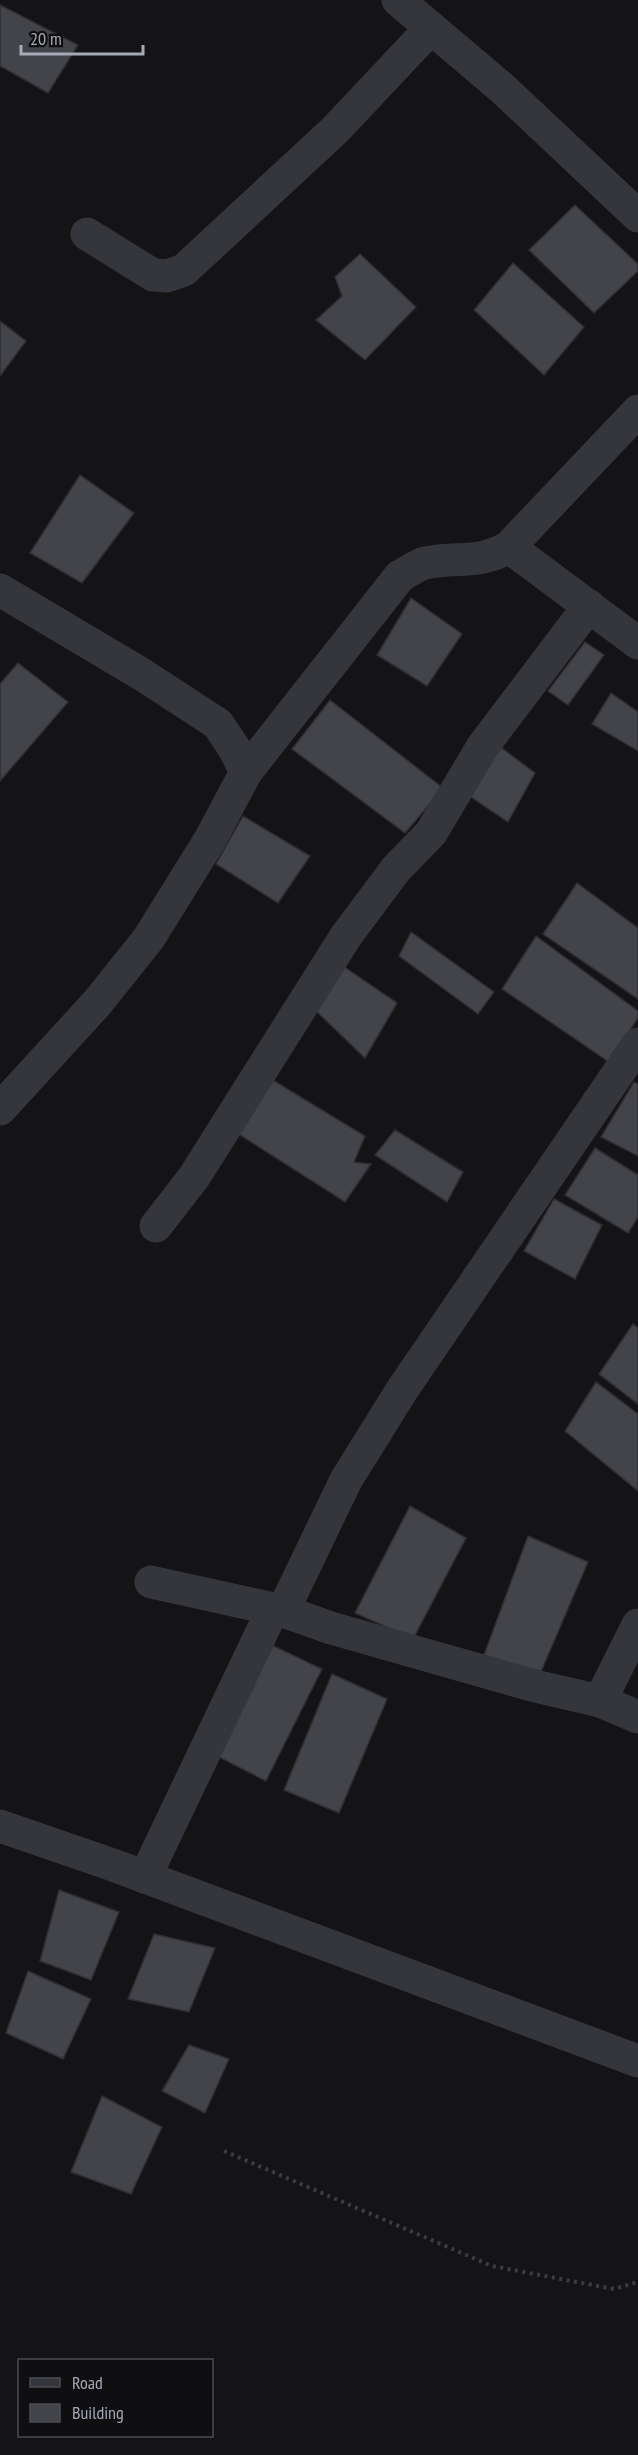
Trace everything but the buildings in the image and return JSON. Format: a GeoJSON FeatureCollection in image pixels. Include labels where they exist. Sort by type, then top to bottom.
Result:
{"type":"FeatureCollection","features":[{"type":"Feature","properties":{"kind":"street"},"geometry":{"type":"LineString","coordinates":[[398,0],[503,90],[638,216]]}},
{"type":"Feature","properties":{"kind":"street"},"geometry":{"type":"LineString","coordinates":[[87,234],[153,275],[167,276],[184,270],[326,138],[431,28]]}},
{"type":"Feature","properties":{"kind":"street"},"geometry":{"type":"LineString","coordinates":[[0,1109],[97,1003],[149,938],[211,838],[246,772],[400,576],[423,564],[450,560],[479,560],[493,556],[509,547],[638,411]]}},
{"type":"Feature","properties":{"kind":"street"},"geometry":{"type":"LineString","coordinates":[[509,547],[638,642]]}},
{"type":"Feature","properties":{"kind":"street"},"geometry":{"type":"LineString","coordinates":[[0,590],[143,675],[218,724],[246,772]]}},
{"type":"Feature","properties":{"kind":"street"},"geometry":{"type":"LineString","coordinates":[[156,1226],[194,1177],[346,936],[396,869],[431,833],[483,746],[589,606]]}},
{"type":"Feature","properties":{"kind":"street"},"geometry":{"type":"LineString","coordinates":[[146,1877],[278,1610],[352,1470],[402,1390],[638,1044]]}},
{"type":"Feature","properties":{"kind":"street"},"geometry":{"type":"LineString","coordinates":[[151,1582],[278,1610],[331,1628],[535,1686],[600,1701],[638,1717]]}},
{"type":"Feature","properties":{"kind":"street"},"geometry":{"type":"LineString","coordinates":[[600,1701],[638,1625]]}},
{"type":"Feature","properties":{"kind":"street"},"geometry":{"type":"LineString","coordinates":[[0,1826],[146,1877],[638,2061]]}},
{"type":"Feature","properties":{"kind":"path"},"geometry":{"type":"LineString","coordinates":[[224,2151],[492,2266],[614,2289],[638,2282]]}}]}
